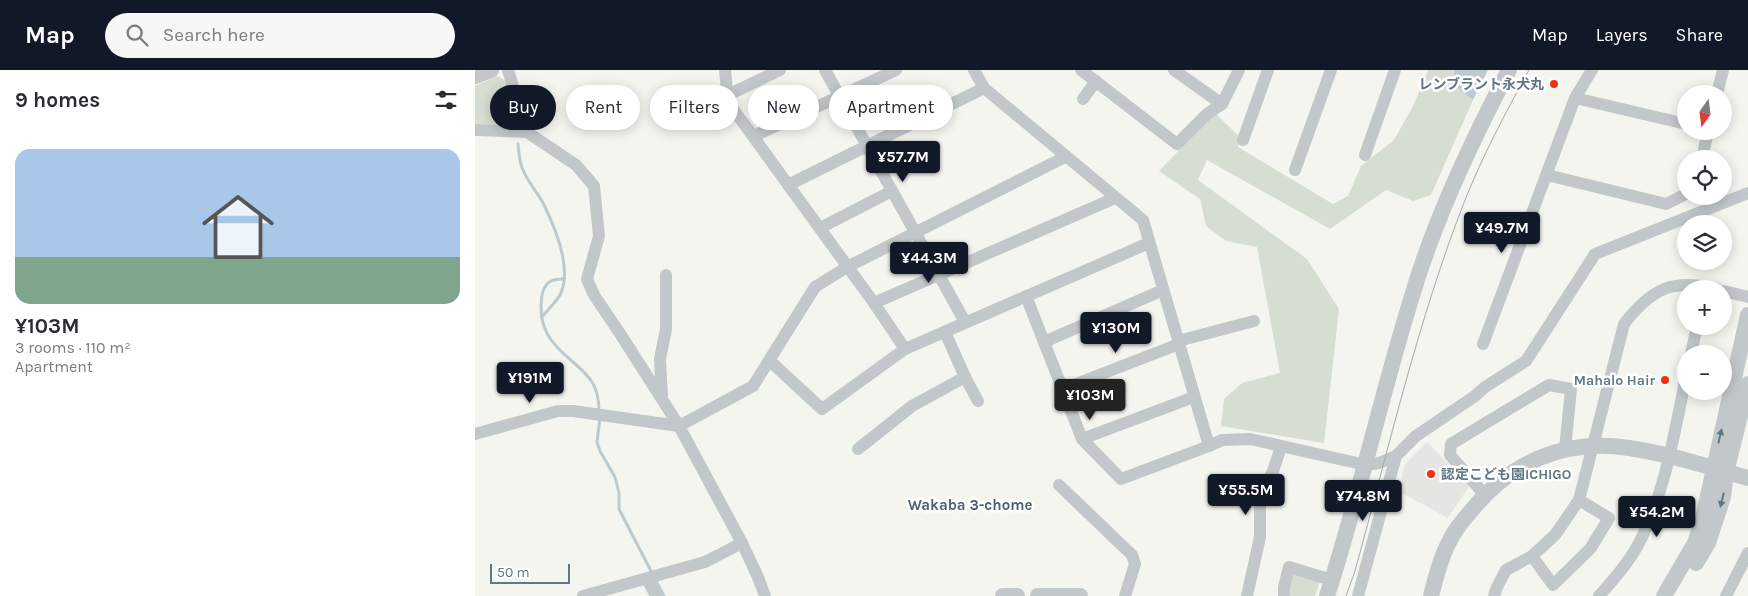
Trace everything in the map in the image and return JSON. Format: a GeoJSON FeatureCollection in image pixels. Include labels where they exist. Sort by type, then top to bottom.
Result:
{"type":"FeatureCollection","features":[{"type":"Feature","properties":{"kind":"street"},"geometry":{"type":"LineString","coordinates":[[475,76],[491,70]]}},
{"type":"Feature","properties":{"kind":"street"},"geometry":{"type":"LineString","coordinates":[[508,70],[527,132]]}},
{"type":"Feature","properties":{"kind":"street"},"geometry":{"type":"LineString","coordinates":[[725,70],[727,85]]}},
{"type":"Feature","properties":{"kind":"street"},"geometry":{"type":"LineString","coordinates":[[738,90],[780,70]]}},
{"type":"Feature","properties":{"kind":"street"},"geometry":{"type":"LineString","coordinates":[[825,70],[834,85]]}},
{"type":"Feature","properties":{"kind":"street"},"geometry":{"type":"LineString","coordinates":[[864,85],[896,70]]}},
{"type":"Feature","properties":{"kind":"street"},"geometry":{"type":"LineString","coordinates":[[974,70],[984,88],[1143,220],[1209,446]]}},
{"type":"Feature","properties":{"kind":"street"},"geometry":{"type":"LineString","coordinates":[[1081,70],[1177,144],[1207,114],[1221,104],[1239,70]]}},
{"type":"Feature","properties":{"kind":"street"},"geometry":{"type":"LineString","coordinates":[[1174,70],[1221,104]]}},
{"type":"Feature","properties":{"kind":"street"},"geometry":{"type":"LineString","coordinates":[[1243,140],[1268,70]]}},
{"type":"Feature","properties":{"kind":"street"},"geometry":{"type":"LineString","coordinates":[[1295,170],[1331,70]]}},
{"type":"Feature","properties":{"kind":"street"},"geometry":{"type":"LineString","coordinates":[[1365,155],[1395,70]]}},
{"type":"Feature","properties":{"kind":"street"},"geometry":{"type":"LineString","coordinates":[[1284,596],[1284,587],[1289,567],[1329,588],[1344,543],[1412,295],[1431,242],[1480,124],[1509,70]]}},
{"type":"Feature","properties":{"kind":"street"},"geometry":{"type":"LineString","coordinates":[[1483,344],[1575,98],[1592,70]]}},
{"type":"Feature","properties":{"kind":"street"},"geometry":{"type":"LineString","coordinates":[[1719,85],[1723,70]]}},
{"type":"Feature","properties":{"kind":"street"},"geometry":{"type":"LineString","coordinates":[[1083,99],[1096,82]]}},
{"type":"Feature","properties":{"kind":"street"},"geometry":{"type":"LineString","coordinates":[[788,185],[984,88]]}},
{"type":"Feature","properties":{"kind":"street"},"geometry":{"type":"LineString","coordinates":[[1575,98],[1677,122]]}},
{"type":"Feature","properties":{"kind":"street"},"geometry":{"type":"LineString","coordinates":[[755,136],[829,101]]}},
{"type":"Feature","properties":{"kind":"street"},"geometry":{"type":"LineString","coordinates":[[738,115],[875,303],[905,349]]}},
{"type":"Feature","properties":{"kind":"street"},"geometry":{"type":"LineString","coordinates":[[475,130],[527,132],[576,165],[594,186],[599,236],[587,279],[594,295],[679,426],[742,543],[765,596]]}},
{"type":"Feature","properties":{"kind":"street"},"geometry":{"type":"LineString","coordinates":[[859,130],[965,322]]}},
{"type":"Feature","properties":{"kind":"street"},"geometry":{"type":"LineString","coordinates":[[475,434],[558,411],[589,413],[679,426],[753,386],[815,287],[847,267],[1065,156]]}},
{"type":"Feature","properties":{"kind":"street"},"geometry":{"type":"LineString","coordinates":[[1547,175],[1666,204],[1677,198]]}},
{"type":"Feature","properties":{"kind":"street"},"geometry":{"type":"LineString","coordinates":[[820,228],[892,192]]}},
{"type":"Feature","properties":{"kind":"street"},"geometry":{"type":"LineString","coordinates":[[1026,296],[1082,439],[1121,479],[1222,440],[1249,439],[1365,465],[1379,463],[1395,456],[1416,436],[1475,396],[1485,387],[1526,361],[1595,254],[1748,193]]}},
{"type":"Feature","properties":{"kind":"street"},"geometry":{"type":"LineString","coordinates":[[875,303],[1115,198]]}},
{"type":"Feature","properties":{"kind":"street"},"geometry":{"type":"LineString","coordinates":[[770,361],[822,410],[905,349],[1149,243]]}},
{"type":"Feature","properties":{"kind":"street"},"geometry":{"type":"LineString","coordinates":[[662,400],[660,359],[666,329],[666,275]]}},
{"type":"Feature","properties":{"kind":"street"},"geometry":{"type":"LineString","coordinates":[[1494,596],[1506,570],[1532,556],[1555,535],[1579,500],[1624,324],[1649,297],[1677,284]]}},
{"type":"Feature","properties":{"kind":"street"},"geometry":{"type":"LineString","coordinates":[[1044,342],[1163,290]]}},
{"type":"Feature","properties":{"kind":"street"},"geometry":{"type":"LineString","coordinates":[[1732,292],[1748,296]]}},
{"type":"Feature","properties":{"kind":"street"},"geometry":{"type":"LineString","coordinates":[[1671,596],[1693,568],[1708,543],[1723,497],[1719,470],[1748,315]]}},
{"type":"Feature","properties":{"kind":"street"},"geometry":{"type":"LineString","coordinates":[[1063,389],[1178,343],[1254,321]]}},
{"type":"Feature","properties":{"kind":"street"},"geometry":{"type":"LineString","coordinates":[[945,332],[978,401]]}},
{"type":"Feature","properties":{"kind":"street"},"geometry":{"type":"LineString","coordinates":[[857,449],[912,406],[965,377]]}},
{"type":"Feature","properties":{"kind":"street"},"geometry":{"type":"LineString","coordinates":[[1664,596],[1695,543],[1748,384]]}},
{"type":"Feature","properties":{"kind":"street"},"geometry":{"type":"LineString","coordinates":[[1484,494],[1450,455],[1451,444],[1549,385],[1571,389],[1565,449]]}},
{"type":"Feature","properties":{"kind":"street"},"geometry":{"type":"LineString","coordinates":[[1082,439],[1194,397]]}},
{"type":"Feature","properties":{"kind":"street"},"geometry":{"type":"LineString","coordinates":[[1599,596],[1622,570],[1642,538],[1653,513],[1669,457],[1681,400]]}},
{"type":"Feature","properties":{"kind":"street"},"geometry":{"type":"LineString","coordinates":[[1431,596],[1439,564],[1450,540],[1484,494],[1510,472],[1535,459],[1565,449],[1594,446],[1628,448],[1748,478]]}},
{"type":"Feature","properties":{"kind":"street"},"geometry":{"type":"LineString","coordinates":[[1247,596],[1260,537],[1260,497],[1273,471],[1281,447]]}},
{"type":"Feature","properties":{"kind":"street"},"geometry":{"type":"LineString","coordinates":[[1358,596],[1395,456]]}},
{"type":"Feature","properties":{"kind":"street"},"geometry":{"type":"LineString","coordinates":[[1059,485],[1133,555],[1135,564],[1125,596]]}},
{"type":"Feature","properties":{"kind":"street"},"geometry":{"type":"LineString","coordinates":[[1532,556],[1553,585],[1590,549],[1609,518],[1579,500]]}},
{"type":"Feature","properties":{"kind":"street"},"geometry":{"type":"LineString","coordinates":[[583,596],[705,562],[742,543]]}},
{"type":"Feature","properties":{"kind":"street"},"geometry":{"type":"LineString","coordinates":[[1726,596],[1748,553]]}},
{"type":"Feature","properties":{"kind":"street"},"geometry":{"type":"LineString","coordinates":[[647,579],[656,596]]}},
{"type":"Feature","properties":{"kind":"street"},"geometry":{"type":"LineString","coordinates":[[1003,596],[1017,596]]}},
{"type":"Feature","properties":{"kind":"street"},"geometry":{"type":"LineString","coordinates":[[1039,596],[1080,596]]}},
{"type":"Feature","properties":{"kind":"shaded area"},"geometry":{"type":"Polygon","coordinates":[[[1428,70],[1455,70],[1451,83],[1473,100],[1431,195],[1413,201],[1386,190],[1330,229],[1207,160],[1198,180],[1307,259],[1339,309],[1324,443],[1221,426],[1224,399],[1242,383],[1280,373],[1257,247],[1226,241],[1206,226],[1200,199],[1159,171],[1215,113],[1239,136],[1238,147],[1333,204],[1348,196],[1361,166],[1394,140],[1413,106],[1428,70]]]}},
{"type":"Feature","properties":{"kind":"shaded area"},"geometry":{"type":"Polygon","coordinates":[[[1455,70],[1488,70],[1473,100],[1451,83],[1455,70]]]}},
{"type":"Feature","properties":{"kind":"shaded area"},"geometry":{"type":"Polygon","coordinates":[[[498,76],[507,82],[508,85],[490,85],[490,124],[475,124],[475,86],[498,76]]]}},
{"type":"Feature","properties":{"kind":"shaded area","name":"認定こども園ICHIGO"},"geometry":{"type":"Polygon","coordinates":[[[1427,442],[1470,485],[1448,518],[1398,491],[1405,464],[1427,442]]]}},
{"type":"Feature","properties":{"kind":"shaded area"},"geometry":{"type":"Polygon","coordinates":[[[1295,573],[1320,581],[1315,596],[1289,596],[1290,577],[1295,573]]]}},
{"type":"Feature","properties":{"kind":"waterway"},"geometry":{"type":"LineString","coordinates":[[518,144],[519,157],[527,179],[541,199],[557,235],[565,271],[561,293],[542,317]]}},
{"type":"Feature","properties":{"kind":"waterway"},"geometry":{"type":"LineString","coordinates":[[563,279],[549,282],[545,287],[542,295],[541,316],[552,341],[592,382],[598,396],[599,412]]}},
{"type":"Feature","properties":{"kind":"waterway"},"geometry":{"type":"LineString","coordinates":[[600,418],[597,442],[615,477],[619,493],[619,509],[652,573]]}},
{"type":"Feature","properties":{"kind":"waterway"},"geometry":{"type":"LineString","coordinates":[[655,579],[664,596]]}},
{"type":"Feature","properties":{"kind":"tram line"},"geometry":{"type":"LineString","coordinates":[[1346,596],[1355,571],[1419,337],[1448,245],[1479,167],[1529,70]]}},
{"type":"Feature","properties":{"kind":"place","name":"レンブラント永犬丸"},"geometry":{"type":"Point","coordinates":[1554,84]}},
{"type":"Feature","properties":{"kind":"place","name":"Mahalo Hair"},"geometry":{"type":"Point","coordinates":[1665,380]}},
{"type":"Feature","properties":{"kind":"place","name":"認定こども園ICHIGO"},"geometry":{"type":"Point","coordinates":[1431,474]}},
{"type":"Feature","properties":{"kind":"district","name":"Wakaba 3-chome"},"geometry":{"type":"Point","coordinates":[970,505]}}]}
